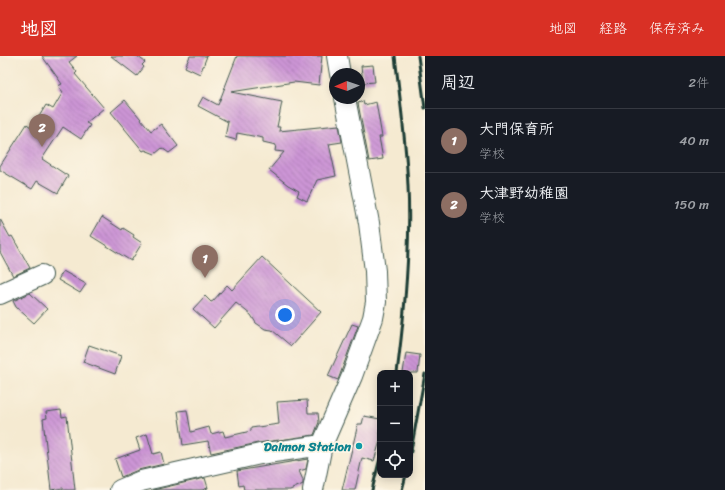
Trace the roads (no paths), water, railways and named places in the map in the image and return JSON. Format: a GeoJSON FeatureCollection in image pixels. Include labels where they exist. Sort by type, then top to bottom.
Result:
{"type":"FeatureCollection","features":[{"type":"Feature","properties":{"kind":"street"},"geometry":{"type":"LineString","coordinates":[[337,56],[339,68]]}},
{"type":"Feature","properties":{"kind":"street"},"geometry":{"type":"LineString","coordinates":[[313,490],[322,445],[352,376],[373,318],[376,302],[375,271],[369,223],[346,104]]}},
{"type":"Feature","properties":{"kind":"street"},"geometry":{"type":"LineString","coordinates":[[0,294],[42,275]]}},
{"type":"Feature","properties":{"kind":"street"},"geometry":{"type":"LineString","coordinates":[[120,490],[141,481],[260,454],[322,445]]}},
{"type":"Feature","properties":{"kind":"railway"},"geometry":{"type":"LineString","coordinates":[[395,56],[406,153],[409,209],[407,280],[397,370]]}},
{"type":"Feature","properties":{"kind":"railway"},"geometry":{"type":"LineString","coordinates":[[418,56],[425,108]]}},
{"type":"Feature","properties":{"kind":"railway"},"geometry":{"type":"LineString","coordinates":[[413,442],[425,374]]}},
{"type":"Feature","properties":{"kind":"railway"},"geometry":{"type":"LineString","coordinates":[[372,490],[377,470]]}},
{"type":"Feature","properties":{"kind":"railway"},"geometry":{"type":"LineString","coordinates":[[402,490],[405,478]]}},
{"type":"Feature","properties":{"kind":"place","name":"大津野幼稚園"},"geometry":{"type":"Point","coordinates":[42,147]}},
{"type":"Feature","properties":{"kind":"place","name":"大門保育所"},"geometry":{"type":"Point","coordinates":[205,278]}},
{"type":"Feature","properties":{"kind":"place","name":"Daimon Station"},"geometry":{"type":"Point","coordinates":[359,446]}}]}
